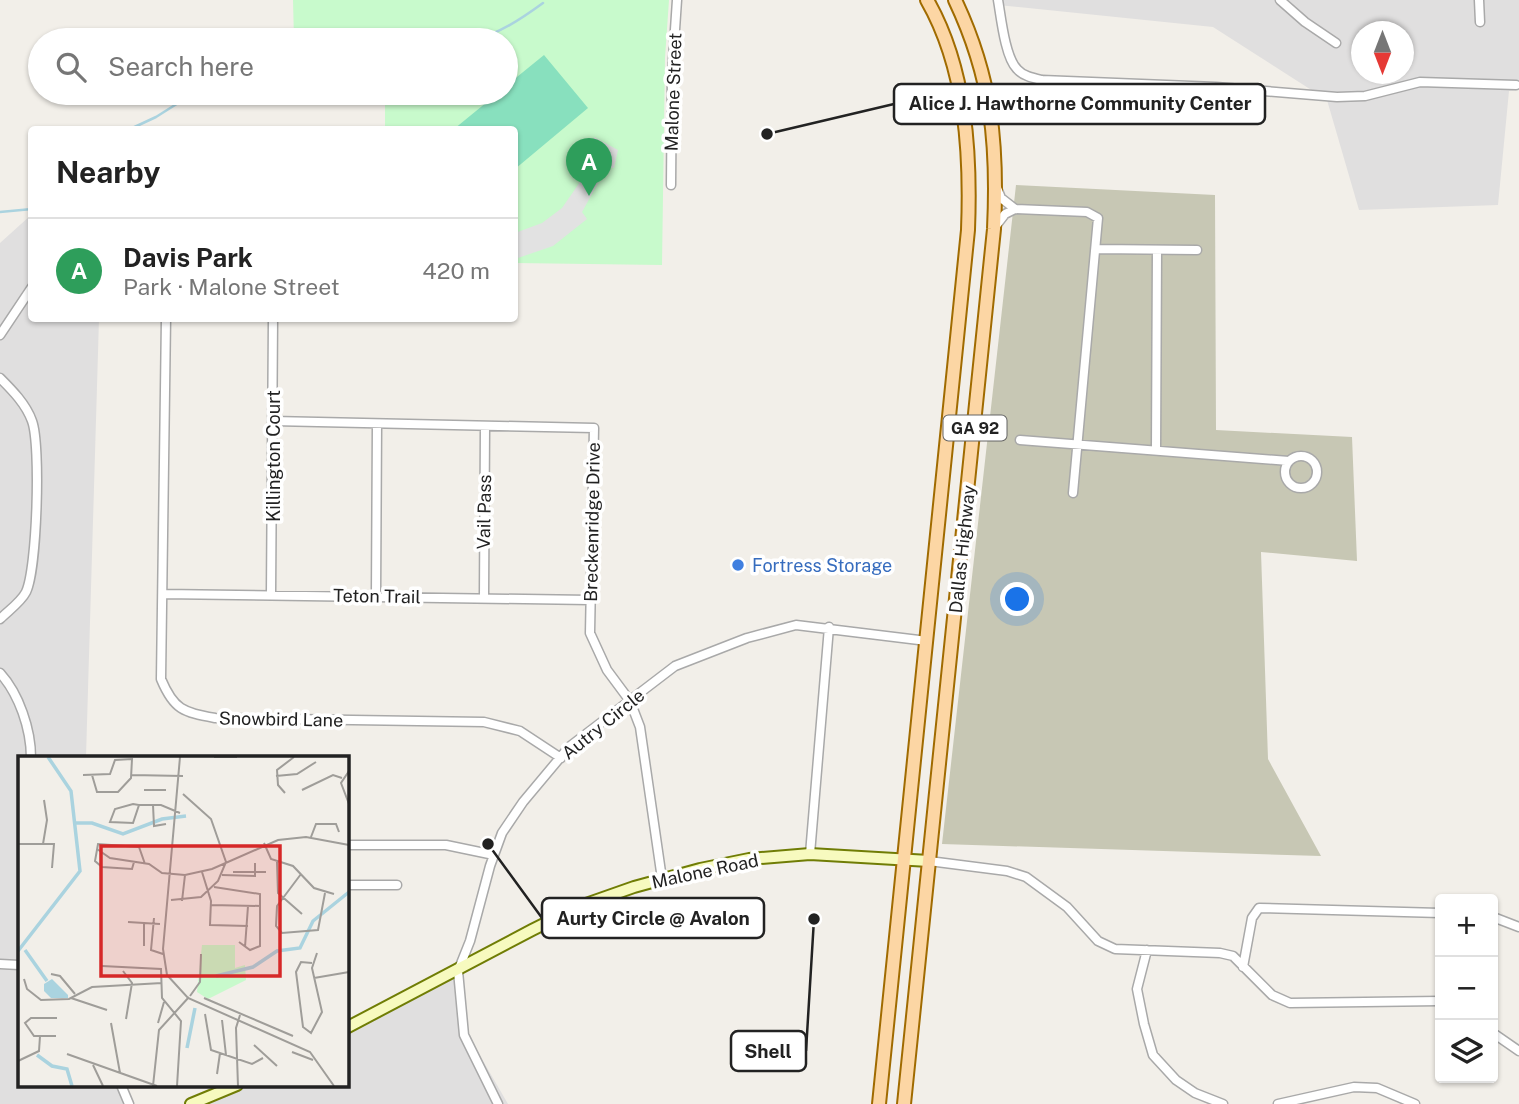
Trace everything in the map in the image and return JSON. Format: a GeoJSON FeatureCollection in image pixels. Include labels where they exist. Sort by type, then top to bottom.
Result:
{"type":"FeatureCollection","features":[{"type":"Feature","properties":{"kind":"main road","name":"Dallas Highway"},"geometry":{"type":"LineString","coordinates":[[879,1104],[970,194],[969,162],[958,85],[951,56],[927,0]]}},
{"type":"Feature","properties":{"kind":"main road","name":"Dallas Highway"},"geometry":{"type":"LineString","coordinates":[[904,1104],[995,229],[992,113],[977,54],[955,0]]}},
{"type":"Feature","properties":{"kind":"street","name":"Malone Street"},"geometry":{"type":"LineString","coordinates":[[671,185],[672,74],[677,0]]}},
{"type":"Feature","properties":{"kind":"street"},"geometry":{"type":"LineString","coordinates":[[999,0],[1010,60],[1017,71],[1042,80],[1216,87],[1337,97],[1365,96],[1420,82],[1516,85]]}},
{"type":"Feature","properties":{"kind":"street"},"geometry":{"type":"LineString","coordinates":[[1280,0],[1305,22],[1336,43]]}},
{"type":"Feature","properties":{"kind":"street"},"geometry":{"type":"LineString","coordinates":[[1479,0],[1480,22]]}},
{"type":"Feature","properties":{"kind":"street"},"geometry":{"type":"LineString","coordinates":[[996,187],[1001,198],[1015,209]]}},
{"type":"Feature","properties":{"kind":"street"},"geometry":{"type":"LineString","coordinates":[[995,229],[1005,214],[1015,209],[1087,212],[1098,218],[1073,493]]}},
{"type":"Feature","properties":{"kind":"street"},"geometry":{"type":"LineString","coordinates":[[1096,249],[1197,250]]}},
{"type":"Feature","properties":{"kind":"street"},"geometry":{"type":"LineString","coordinates":[[1156,450],[1157,250]]}},
{"type":"Feature","properties":{"kind":"street"},"geometry":{"type":"LineString","coordinates":[[0,335],[28,293]]}},
{"type":"Feature","properties":{"kind":"street","name":"Snowbird Lane"},"geometry":{"type":"LineString","coordinates":[[166,322],[161,679],[168,697],[183,712],[215,718],[484,722],[520,731],[561,758]]}},
{"type":"Feature","properties":{"kind":"street","name":"Killington Court"},"geometry":{"type":"LineString","coordinates":[[271,594],[273,322]]}},
{"type":"Feature","properties":{"kind":"street"},"geometry":{"type":"LineString","coordinates":[[0,378],[18,396],[32,420],[37,452],[34,551],[30,575],[26,593],[0,619]]}},
{"type":"Feature","properties":{"kind":"street","name":"Breckenridge Drive"},"geometry":{"type":"LineString","coordinates":[[273,421],[594,428],[590,633],[607,670],[630,701],[640,727],[662,879]]}},
{"type":"Feature","properties":{"kind":"street"},"geometry":{"type":"LineString","coordinates":[[376,596],[377,424]]}},
{"type":"Feature","properties":{"kind":"street","name":"Vail Pass"},"geometry":{"type":"LineString","coordinates":[[484,598],[485,426]]}},
{"type":"Feature","properties":{"kind":"street"},"geometry":{"type":"LineString","coordinates":[[1020,440],[1289,461],[1304,456],[1313,462],[1316,477],[1311,485],[1296,488],[1287,481],[1284,471],[1289,461]]}},
{"type":"Feature","properties":{"kind":"street","name":"Teton Trail"},"geometry":{"type":"LineString","coordinates":[[163,594],[590,600]]}},
{"type":"Feature","properties":{"kind":"street","name":"Autry Circle"},"geometry":{"type":"LineString","coordinates":[[498,1104],[464,1035],[458,971],[470,941],[502,833],[523,802],[569,747],[675,666],[747,638],[796,625],[927,641]]}},
{"type":"Feature","properties":{"kind":"street"},"geometry":{"type":"LineString","coordinates":[[810,854],[829,627]]}},
{"type":"Feature","properties":{"kind":"street"},"geometry":{"type":"LineString","coordinates":[[0,673],[20,707],[31,756]]}},
{"type":"Feature","properties":{"kind":"street"},"geometry":{"type":"LineString","coordinates":[[348,845],[446,845],[494,855]]}},
{"type":"Feature","properties":{"kind":"street","name":"Malone Road"},"geometry":{"type":"LineString","coordinates":[[348,1027],[580,906],[662,879],[750,859],[810,854],[929,861]]}},
{"type":"Feature","properties":{"kind":"street"},"geometry":{"type":"LineString","coordinates":[[929,861],[1007,871],[1026,877],[1067,907],[1098,941],[1115,949],[1220,953],[1233,957],[1272,995],[1290,1003],[1435,1001]]}},
{"type":"Feature","properties":{"kind":"street"},"geometry":{"type":"LineString","coordinates":[[348,885],[397,885]]}},
{"type":"Feature","properties":{"kind":"street"},"geometry":{"type":"LineString","coordinates":[[1243,967],[1252,918],[1259,908],[1435,913]]}},
{"type":"Feature","properties":{"kind":"street"},"geometry":{"type":"LineString","coordinates":[[1498,919],[1519,927]]}},
{"type":"Feature","properties":{"kind":"street"},"geometry":{"type":"LineString","coordinates":[[1147,950],[1137,989],[1153,1055],[1176,1080],[1195,1093],[1223,1104]]}},
{"type":"Feature","properties":{"kind":"street"},"geometry":{"type":"LineString","coordinates":[[0,964],[18,965]]}},
{"type":"Feature","properties":{"kind":"street"},"geometry":{"type":"LineString","coordinates":[[1498,1036],[1519,1051]]}},
{"type":"Feature","properties":{"kind":"street"},"geometry":{"type":"LineString","coordinates":[[121,1086],[129,1104]]}},
{"type":"Feature","properties":{"kind":"street"},"geometry":{"type":"LineString","coordinates":[[191,1104],[235,1086]]}},
{"type":"Feature","properties":{"kind":"street"},"geometry":{"type":"LineString","coordinates":[[1278,1104],[1354,1087],[1377,1088],[1415,1104]]}},
{"type":"Feature","properties":{"kind":"shaded area"},"geometry":{"type":"Polygon","coordinates":[[[999,0],[1519,0],[1519,90],[1509,91],[1498,205],[1359,210],[1327,100],[1213,27],[998,5],[999,0]]]}},
{"type":"Feature","properties":{"kind":"shaded area"},"geometry":{"type":"Polygon","coordinates":[[[594,137],[618,150],[614,168],[603,166],[597,185],[582,212],[587,219],[553,246],[518,258],[518,232],[542,223],[562,208],[580,182],[594,137]]]}},
{"type":"Feature","properties":{"kind":"shaded area"},"geometry":{"type":"Polygon","coordinates":[[[1016,185],[1215,195],[1216,430],[1352,437],[1357,561],[1261,552],[1268,759],[1321,856],[942,844],[1016,185]]]}},
{"type":"Feature","properties":{"kind":"shaded area"},"geometry":{"type":"Polygon","coordinates":[[[28,218],[28,322],[99,322],[86,756],[18,756],[18,1086],[121,1086],[129,1104],[0,1104],[0,243],[28,218]]]}},
{"type":"Feature","properties":{"kind":"shaded area"},"geometry":{"type":"Polygon","coordinates":[[[463,973],[464,1028],[508,1104],[189,1104],[229,1086],[348,1086],[348,1030],[463,973]]]}},
{"type":"Feature","properties":{"kind":"green space"},"geometry":{"type":"Polygon","coordinates":[[[293,0],[669,0],[665,58],[662,265],[518,263],[518,126],[385,126],[385,105],[518,105],[518,28],[294,28],[293,0]]]}},
{"type":"Feature","properties":{"kind":"green space"},"geometry":{"type":"Polygon","coordinates":[[[544,55],[588,108],[518,166],[518,126],[458,126],[483,105],[518,105],[518,76],[544,55]]]}},
{"type":"Feature","properties":{"kind":"waterway"},"geometry":{"type":"LineString","coordinates":[[504,28],[543,3]]}},
{"type":"Feature","properties":{"kind":"waterway"},"geometry":{"type":"LineString","coordinates":[[137,126],[175,105]]}},
{"type":"Feature","properties":{"kind":"waterway"},"geometry":{"type":"LineString","coordinates":[[0,212],[28,209]]}},
{"type":"Feature","properties":{"kind":"place","name":"Alice J. Hawthorne Community Center"},"geometry":{"type":"Point","coordinates":[767,134]}},
{"type":"Feature","properties":{"kind":"place","name":"Davis Park"},"geometry":{"type":"Point","coordinates":[589,196]}},
{"type":"Feature","properties":{"kind":"place","name":"Fortress Storage"},"geometry":{"type":"Point","coordinates":[738,565]}},
{"type":"Feature","properties":{"kind":"place","name":"Aurty Circle @ Avalon"},"geometry":{"type":"Point","coordinates":[488,844]}},
{"type":"Feature","properties":{"kind":"place","name":"Shell"},"geometry":{"type":"Point","coordinates":[814,919]}}]}
